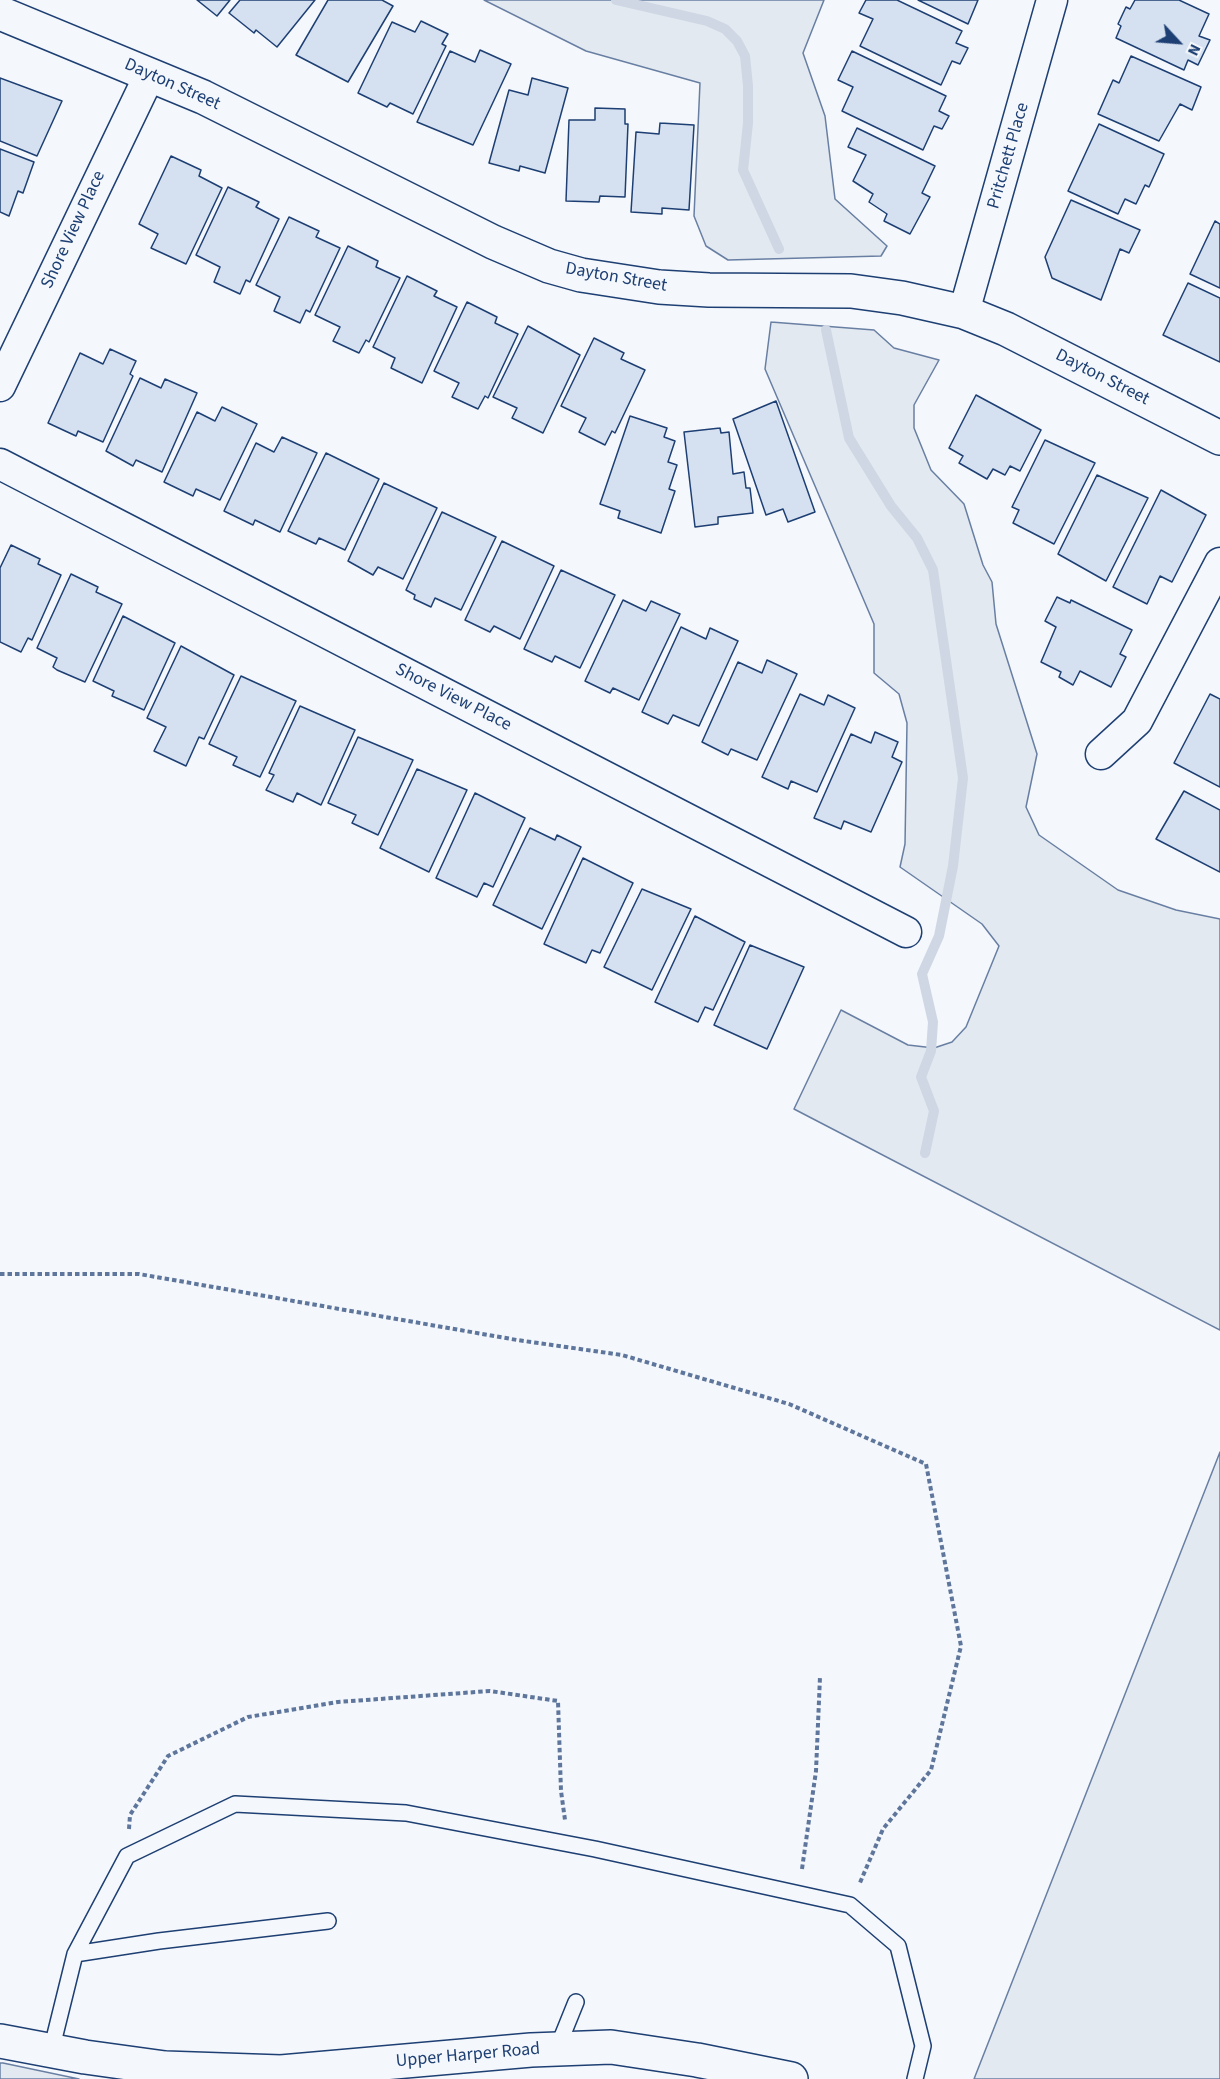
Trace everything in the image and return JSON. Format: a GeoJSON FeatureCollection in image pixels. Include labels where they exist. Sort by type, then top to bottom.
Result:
{"type":"FeatureCollection","features":[{"type":"Feature","properties":{"kind":"street","name":"Pritchett Place"},"geometry":{"type":"LineString","coordinates":[[964,312],[1052,0]]}},
{"type":"Feature","properties":{"kind":"street","name":"Dayton Street"},"geometry":{"type":"LineString","coordinates":[[0,13],[203,97],[493,242],[549,266],[582,275],[659,287],[709,290],[851,291],[913,300],[964,312],[1006,329],[1220,438]]}},
{"type":"Feature","properties":{"kind":"street","name":"Shore View Place"},"geometry":{"type":"LineString","coordinates":[[0,386],[150,74]]}},
{"type":"Feature","properties":{"kind":"street","name":"Shore View Place"},"geometry":{"type":"LineString","coordinates":[[0,464],[906,932]]}},
{"type":"Feature","properties":{"kind":"street"},"geometry":{"type":"LineString","coordinates":[[1101,754],[1137,721],[1220,562]]}},
{"type":"Feature","properties":{"kind":"street","name":"Upper Harper Road"},"geometry":{"type":"LineString","coordinates":[[0,2041],[165,2068],[281,2072],[557,2049],[611,2047],[697,2060],[791,2079]]}},
{"type":"Feature","properties":{"kind":"lane"},"geometry":{"type":"LineString","coordinates":[[51,2051],[75,1954],[127,1856],[235,1804],[406,1813],[568,1844],[850,1905],[898,1946],[923,2046],[915,2079]]}},
{"type":"Feature","properties":{"kind":"lane"},"geometry":{"type":"LineString","coordinates":[[75,1954],[159,1941],[328,1921]]}},
{"type":"Feature","properties":{"kind":"lane"},"geometry":{"type":"LineString","coordinates":[[557,2049],[576,2002]]}},
{"type":"Feature","properties":{"kind":"path"},"geometry":{"type":"LineString","coordinates":[[0,1274],[139,1274],[517,1340],[622,1355],[789,1404],[926,1464],[961,1646],[931,1770],[883,1829],[850,1905]]}},
{"type":"Feature","properties":{"kind":"path"},"geometry":{"type":"LineString","coordinates":[[799,1894],[816,1771],[820,1677]]}},
{"type":"Feature","properties":{"kind":"path"},"geometry":{"type":"LineString","coordinates":[[127,1856],[130,1815],[168,1756],[248,1717],[338,1702],[490,1691],[558,1701],[561,1791],[568,1844]]}},
{"type":"Feature","properties":{"kind":"shaded area"},"geometry":{"type":"Polygon","coordinates":[[[484,0],[824,0],[803,53],[825,116],[835,199],[887,246],[881,256],[728,260],[706,246],[694,216],[700,83],[586,51],[484,0]]]}},
{"type":"Feature","properties":{"kind":"shaded area"},"geometry":{"type":"Polygon","coordinates":[[[771,322],[874,330],[894,348],[939,360],[914,405],[914,428],[931,470],[964,504],[983,565],[992,582],[996,624],[1037,754],[1026,807],[1039,835],[1118,890],[1176,910],[1220,919],[1220,1330],[794,1109],[841,1010],[908,1045],[934,1048],[952,1042],[966,1027],[999,946],[982,924],[900,867],[905,844],[907,723],[899,694],[874,673],[874,624],[765,369],[771,322]]]}},
{"type":"Feature","properties":{"kind":"shaded area"},"geometry":{"type":"Polygon","coordinates":[[[1220,1452],[1220,2079],[974,2079],[1220,1452]]]}},
{"type":"Feature","properties":{"kind":"shaded area"},"geometry":{"type":"Polygon","coordinates":[[[0,2063],[3,2063],[79,2079],[0,2079],[0,2063]]]}},
{"type":"Feature","properties":{"kind":"building"},"geometry":{"type":"Polygon","coordinates":[[[197,0],[230,0],[217,16],[197,0]]]}},
{"type":"Feature","properties":{"kind":"building"},"geometry":{"type":"Polygon","coordinates":[[[240,0],[315,0],[277,47],[256,30],[254,33],[229,13],[240,0]]]}},
{"type":"Feature","properties":{"kind":"building"},"geometry":{"type":"Polygon","coordinates":[[[328,0],[382,0],[393,6],[348,82],[296,55],[328,0]]]}},
{"type":"Feature","properties":{"kind":"building"},"geometry":{"type":"Polygon","coordinates":[[[866,0],[897,0],[962,31],[956,43],[968,48],[960,64],[952,61],[941,85],[860,46],[873,19],[859,13],[866,0]]]}},
{"type":"Feature","properties":{"kind":"building"},"geometry":{"type":"Polygon","coordinates":[[[918,0],[978,0],[968,24],[918,0]]]}},
{"type":"Feature","properties":{"kind":"building"},"geometry":{"type":"Polygon","coordinates":[[[1135,0],[1179,0],[1209,14],[1199,36],[1210,40],[1198,65],[1188,60],[1184,70],[1116,38],[1121,26],[1118,24],[1126,7],[1130,9],[1135,0]]]}},
{"type":"Feature","properties":{"kind":"building"},"geometry":{"type":"Polygon","coordinates":[[[421,21],[448,34],[442,44],[446,46],[413,114],[390,103],[387,107],[358,93],[392,22],[415,32],[421,21]]]}},
{"type":"Feature","properties":{"kind":"building"},"geometry":{"type":"Polygon","coordinates":[[[480,50],[511,64],[473,145],[417,122],[450,51],[475,62],[480,50]]]}},
{"type":"Feature","properties":{"kind":"building"},"geometry":{"type":"Polygon","coordinates":[[[852,51],[946,96],[939,111],[949,116],[942,129],[934,126],[923,150],[842,111],[853,87],[838,80],[852,51]]]}},
{"type":"Feature","properties":{"kind":"building"},"geometry":{"type":"Polygon","coordinates":[[[1131,56],[1201,87],[1192,110],[1180,104],[1159,141],[1098,114],[1113,80],[1119,83],[1131,56]]]}},
{"type":"Feature","properties":{"kind":"building"},"geometry":{"type":"Polygon","coordinates":[[[0,78],[62,101],[37,156],[0,141],[0,78]]]}},
{"type":"Feature","properties":{"kind":"building"},"geometry":{"type":"Polygon","coordinates":[[[532,78],[568,88],[545,173],[520,166],[519,171],[489,163],[509,90],[528,95],[532,78]]]}},
{"type":"Feature","properties":{"kind":"building"},"geometry":{"type":"Polygon","coordinates":[[[595,108],[625,109],[625,124],[628,124],[625,197],[600,196],[599,202],[566,201],[569,120],[595,120],[595,108]]]}},
{"type":"Feature","properties":{"kind":"building"},"geometry":{"type":"Polygon","coordinates":[[[660,123],[694,125],[689,210],[662,208],[662,214],[631,212],[636,132],[659,134],[660,123]]]}},
{"type":"Feature","properties":{"kind":"building"},"geometry":{"type":"Polygon","coordinates":[[[1099,124],[1164,154],[1149,187],[1145,185],[1136,204],[1125,199],[1118,214],[1068,191],[1099,124]]]}},
{"type":"Feature","properties":{"kind":"building"},"geometry":{"type":"Polygon","coordinates":[[[857,128],[935,166],[922,193],[930,197],[910,234],[884,221],[887,214],[869,202],[873,194],[853,181],[866,155],[848,147],[857,128]]]}},
{"type":"Feature","properties":{"kind":"building"},"geometry":{"type":"Polygon","coordinates":[[[0,149],[34,162],[23,193],[18,191],[9,216],[0,212],[0,149]]]}},
{"type":"Feature","properties":{"kind":"building"},"geometry":{"type":"Polygon","coordinates":[[[171,156],[201,170],[199,176],[222,188],[186,264],[151,248],[158,234],[139,224],[171,156]]]}},
{"type":"Feature","properties":{"kind":"building"},"geometry":{"type":"Polygon","coordinates":[[[228,187],[259,202],[256,207],[279,219],[250,282],[246,280],[240,294],[214,282],[220,267],[196,255],[228,187]]]}},
{"type":"Feature","properties":{"kind":"building"},"geometry":{"type":"Polygon","coordinates":[[[1071,200],[1140,230],[1129,253],[1120,249],[1101,300],[1052,278],[1045,257],[1071,200]]]}},
{"type":"Feature","properties":{"kind":"building"},"geometry":{"type":"Polygon","coordinates":[[[289,217],[319,231],[316,237],[340,248],[310,312],[306,310],[300,323],[274,311],[280,297],[256,285],[289,217]]]}},
{"type":"Feature","properties":{"kind":"building"},"geometry":{"type":"Polygon","coordinates":[[[1215,221],[1220,224],[1220,288],[1190,274],[1215,221]]]}},
{"type":"Feature","properties":{"kind":"building"},"geometry":{"type":"Polygon","coordinates":[[[348,246],[378,261],[376,267],[400,278],[369,342],[366,340],[359,353],[333,341],[340,327],[315,315],[348,246]]]}},
{"type":"Feature","properties":{"kind":"building"},"geometry":{"type":"Polygon","coordinates":[[[407,276],[437,291],[434,296],[457,307],[422,383],[391,368],[395,358],[373,347],[407,276]]]}},
{"type":"Feature","properties":{"kind":"building"},"geometry":{"type":"Polygon","coordinates":[[[1188,283],[1220,298],[1220,362],[1163,335],[1188,283]]]}},
{"type":"Feature","properties":{"kind":"building"},"geometry":{"type":"Polygon","coordinates":[[[467,302],[497,317],[495,323],[518,334],[488,398],[485,396],[478,409],[452,397],[459,383],[434,371],[467,302]]]}},
{"type":"Feature","properties":{"kind":"building"},"geometry":{"type":"Polygon","coordinates":[[[528,326],[580,355],[543,433],[512,418],[517,408],[493,397],[528,326]]]}},
{"type":"Feature","properties":{"kind":"building"},"geometry":{"type":"Polygon","coordinates":[[[594,338],[624,353],[621,359],[645,370],[615,433],[612,431],[605,445],[579,432],[586,418],[561,406],[594,338]]]}},
{"type":"Feature","properties":{"kind":"building"},"geometry":{"type":"Polygon","coordinates":[[[110,349],[136,361],[130,374],[133,376],[103,442],[78,431],[76,436],[48,423],[80,353],[103,364],[110,349]]]}},
{"type":"Feature","properties":{"kind":"building"},"geometry":{"type":"Polygon","coordinates":[[[140,378],[161,388],[165,379],[197,393],[162,472],[136,460],[133,466],[106,451],[140,378]]]}},
{"type":"Feature","properties":{"kind":"building"},"geometry":{"type":"Polygon","coordinates":[[[976,395],[1041,430],[1020,471],[1010,466],[1005,475],[993,469],[987,479],[959,463],[963,456],[949,448],[976,395]]]}},
{"type":"Feature","properties":{"kind":"building"},"geometry":{"type":"Polygon","coordinates":[[[776,401],[815,512],[788,522],[783,509],[766,515],[733,419],[776,401]]]}},
{"type":"Feature","properties":{"kind":"building"},"geometry":{"type":"Polygon","coordinates":[[[222,407],[257,424],[220,500],[196,489],[193,496],[164,482],[197,412],[215,421],[222,407]]]}},
{"type":"Feature","properties":{"kind":"building"},"geometry":{"type":"Polygon","coordinates":[[[630,416],[667,428],[664,437],[675,441],[668,462],[677,465],[669,489],[675,491],[661,533],[618,518],[620,511],[600,504],[630,416]]]}},
{"type":"Feature","properties":{"kind":"building"},"geometry":{"type":"Polygon","coordinates":[[[720,428],[721,433],[729,432],[733,474],[744,472],[746,488],[750,488],[753,513],[718,517],[718,524],[695,527],[684,432],[720,428]]]}},
{"type":"Feature","properties":{"kind":"building"},"geometry":{"type":"Polygon","coordinates":[[[282,437],[317,453],[280,532],[255,520],[253,525],[224,511],[256,443],[274,452],[282,437]]]}},
{"type":"Feature","properties":{"kind":"building"},"geometry":{"type":"Polygon","coordinates":[[[1045,440],[1095,463],[1054,544],[1013,523],[1019,510],[1012,507],[1045,440]]]}},
{"type":"Feature","properties":{"kind":"building"},"geometry":{"type":"Polygon","coordinates":[[[326,453],[379,479],[345,550],[319,538],[316,544],[288,531],[326,453]]]}},
{"type":"Feature","properties":{"kind":"building"},"geometry":{"type":"Polygon","coordinates":[[[1097,475],[1148,498],[1106,581],[1058,554],[1097,475]]]}},
{"type":"Feature","properties":{"kind":"building"},"geometry":{"type":"Polygon","coordinates":[[[384,483],[437,508],[403,579],[378,567],[373,575],[348,561],[384,483]]]}},
{"type":"Feature","properties":{"kind":"building"},"geometry":{"type":"Polygon","coordinates":[[[1161,490],[1206,515],[1172,582],[1160,576],[1147,604],[1113,587],[1161,490]]]}},
{"type":"Feature","properties":{"kind":"building"},"geometry":{"type":"Polygon","coordinates":[[[442,512],[496,537],[461,610],[435,598],[431,607],[414,599],[415,595],[406,590],[442,512]]]}},
{"type":"Feature","properties":{"kind":"building"},"geometry":{"type":"Polygon","coordinates":[[[502,541],[554,566],[520,639],[494,626],[490,632],[465,620],[502,541]]]}},
{"type":"Feature","properties":{"kind":"building"},"geometry":{"type":"Polygon","coordinates":[[[11,545],[40,559],[38,564],[61,575],[32,640],[28,638],[21,652],[0,642],[0,568],[11,545]]]}},
{"type":"Feature","properties":{"kind":"building"},"geometry":{"type":"Polygon","coordinates":[[[561,570],[615,595],[580,668],[555,656],[552,662],[524,649],[561,570]]]}},
{"type":"Feature","properties":{"kind":"building"},"geometry":{"type":"Polygon","coordinates":[[[71,574],[98,587],[96,592],[122,604],[85,682],[57,670],[53,667],[57,658],[37,648],[71,574]]]}},
{"type":"Feature","properties":{"kind":"building"},"geometry":{"type":"Polygon","coordinates":[[[1057,597],[1070,603],[1071,600],[1132,630],[1120,654],[1126,657],[1111,687],[1080,671],[1073,685],[1059,677],[1061,672],[1041,662],[1056,627],[1045,621],[1057,597]]]}},
{"type":"Feature","properties":{"kind":"building"},"geometry":{"type":"Polygon","coordinates":[[[623,600],[646,611],[651,601],[680,614],[639,700],[613,688],[610,693],[585,681],[623,600]]]}},
{"type":"Feature","properties":{"kind":"building"},"geometry":{"type":"Polygon","coordinates":[[[123,616],[175,643],[144,710],[112,696],[114,691],[93,681],[123,616]]]}},
{"type":"Feature","properties":{"kind":"building"},"geometry":{"type":"Polygon","coordinates":[[[681,627],[706,639],[710,628],[738,641],[699,726],[673,715],[668,724],[642,712],[681,627]]]}},
{"type":"Feature","properties":{"kind":"building"},"geometry":{"type":"Polygon","coordinates":[[[181,646],[234,675],[204,739],[199,737],[186,766],[154,751],[166,727],[147,718],[181,646]]]}},
{"type":"Feature","properties":{"kind":"building"},"geometry":{"type":"Polygon","coordinates":[[[767,660],[797,674],[757,760],[731,749],[728,755],[702,742],[738,662],[762,673],[767,660]]]}},
{"type":"Feature","properties":{"kind":"building"},"geometry":{"type":"Polygon","coordinates":[[[241,676],[296,701],[260,777],[233,765],[237,757],[209,744],[241,676]]]}},
{"type":"Feature","properties":{"kind":"building"},"geometry":{"type":"Polygon","coordinates":[[[800,694],[824,705],[828,695],[855,708],[817,792],[791,781],[788,789],[762,777],[800,694]]]}},
{"type":"Feature","properties":{"kind":"building"},"geometry":{"type":"Polygon","coordinates":[[[1210,694],[1220,699],[1220,787],[1174,763],[1210,694]]]}},
{"type":"Feature","properties":{"kind":"building"},"geometry":{"type":"Polygon","coordinates":[[[300,706],[355,730],[321,805],[297,793],[293,802],[266,790],[274,775],[269,773],[300,706]]]}},
{"type":"Feature","properties":{"kind":"building"},"geometry":{"type":"Polygon","coordinates":[[[875,732],[898,742],[892,757],[902,762],[871,832],[844,821],[841,829],[814,818],[851,734],[871,743],[875,732]]]}},
{"type":"Feature","properties":{"kind":"building"},"geometry":{"type":"Polygon","coordinates":[[[358,737],[413,760],[378,835],[352,823],[356,815],[328,803],[358,737]]]}},
{"type":"Feature","properties":{"kind":"building"},"geometry":{"type":"Polygon","coordinates":[[[417,769],[467,790],[429,872],[380,848],[417,769]]]}},
{"type":"Feature","properties":{"kind":"building"},"geometry":{"type":"Polygon","coordinates":[[[1184,791],[1220,810],[1220,872],[1156,839],[1184,791]]]}},
{"type":"Feature","properties":{"kind":"building"},"geometry":{"type":"Polygon","coordinates":[[[475,793],[525,818],[493,887],[484,883],[477,897],[436,878],[475,793]]]}},
{"type":"Feature","properties":{"kind":"building"},"geometry":{"type":"Polygon","coordinates":[[[530,828],[555,840],[557,835],[581,847],[542,929],[493,905],[530,828]]]}},
{"type":"Feature","properties":{"kind":"building"},"geometry":{"type":"Polygon","coordinates":[[[583,858],[633,883],[600,953],[592,950],[586,963],[544,944],[583,858]]]}},
{"type":"Feature","properties":{"kind":"building"},"geometry":{"type":"Polygon","coordinates":[[[642,889],[691,909],[652,990],[604,967],[642,889]]]}},
{"type":"Feature","properties":{"kind":"building"},"geometry":{"type":"Polygon","coordinates":[[[695,916],[745,942],[713,1010],[705,1007],[698,1022],[655,1002],[695,916]]]}},
{"type":"Feature","properties":{"kind":"building"},"geometry":{"type":"Polygon","coordinates":[[[750,945],[804,967],[767,1049],[714,1025],[750,945]]]}},
{"type":"Feature","properties":{"kind":"waterway"},"geometry":{"type":"LineString","coordinates":[[616,0],[707,21],[725,29],[737,41],[745,56],[748,86],[748,123],[743,170],[779,249]]}},
{"type":"Feature","properties":{"kind":"waterway"},"geometry":{"type":"LineString","coordinates":[[826,330],[849,438],[891,506],[917,538],[933,570],[963,778],[953,866],[939,936],[922,974],[933,1022],[931,1051],[921,1077],[934,1111],[925,1153]]}}]}
